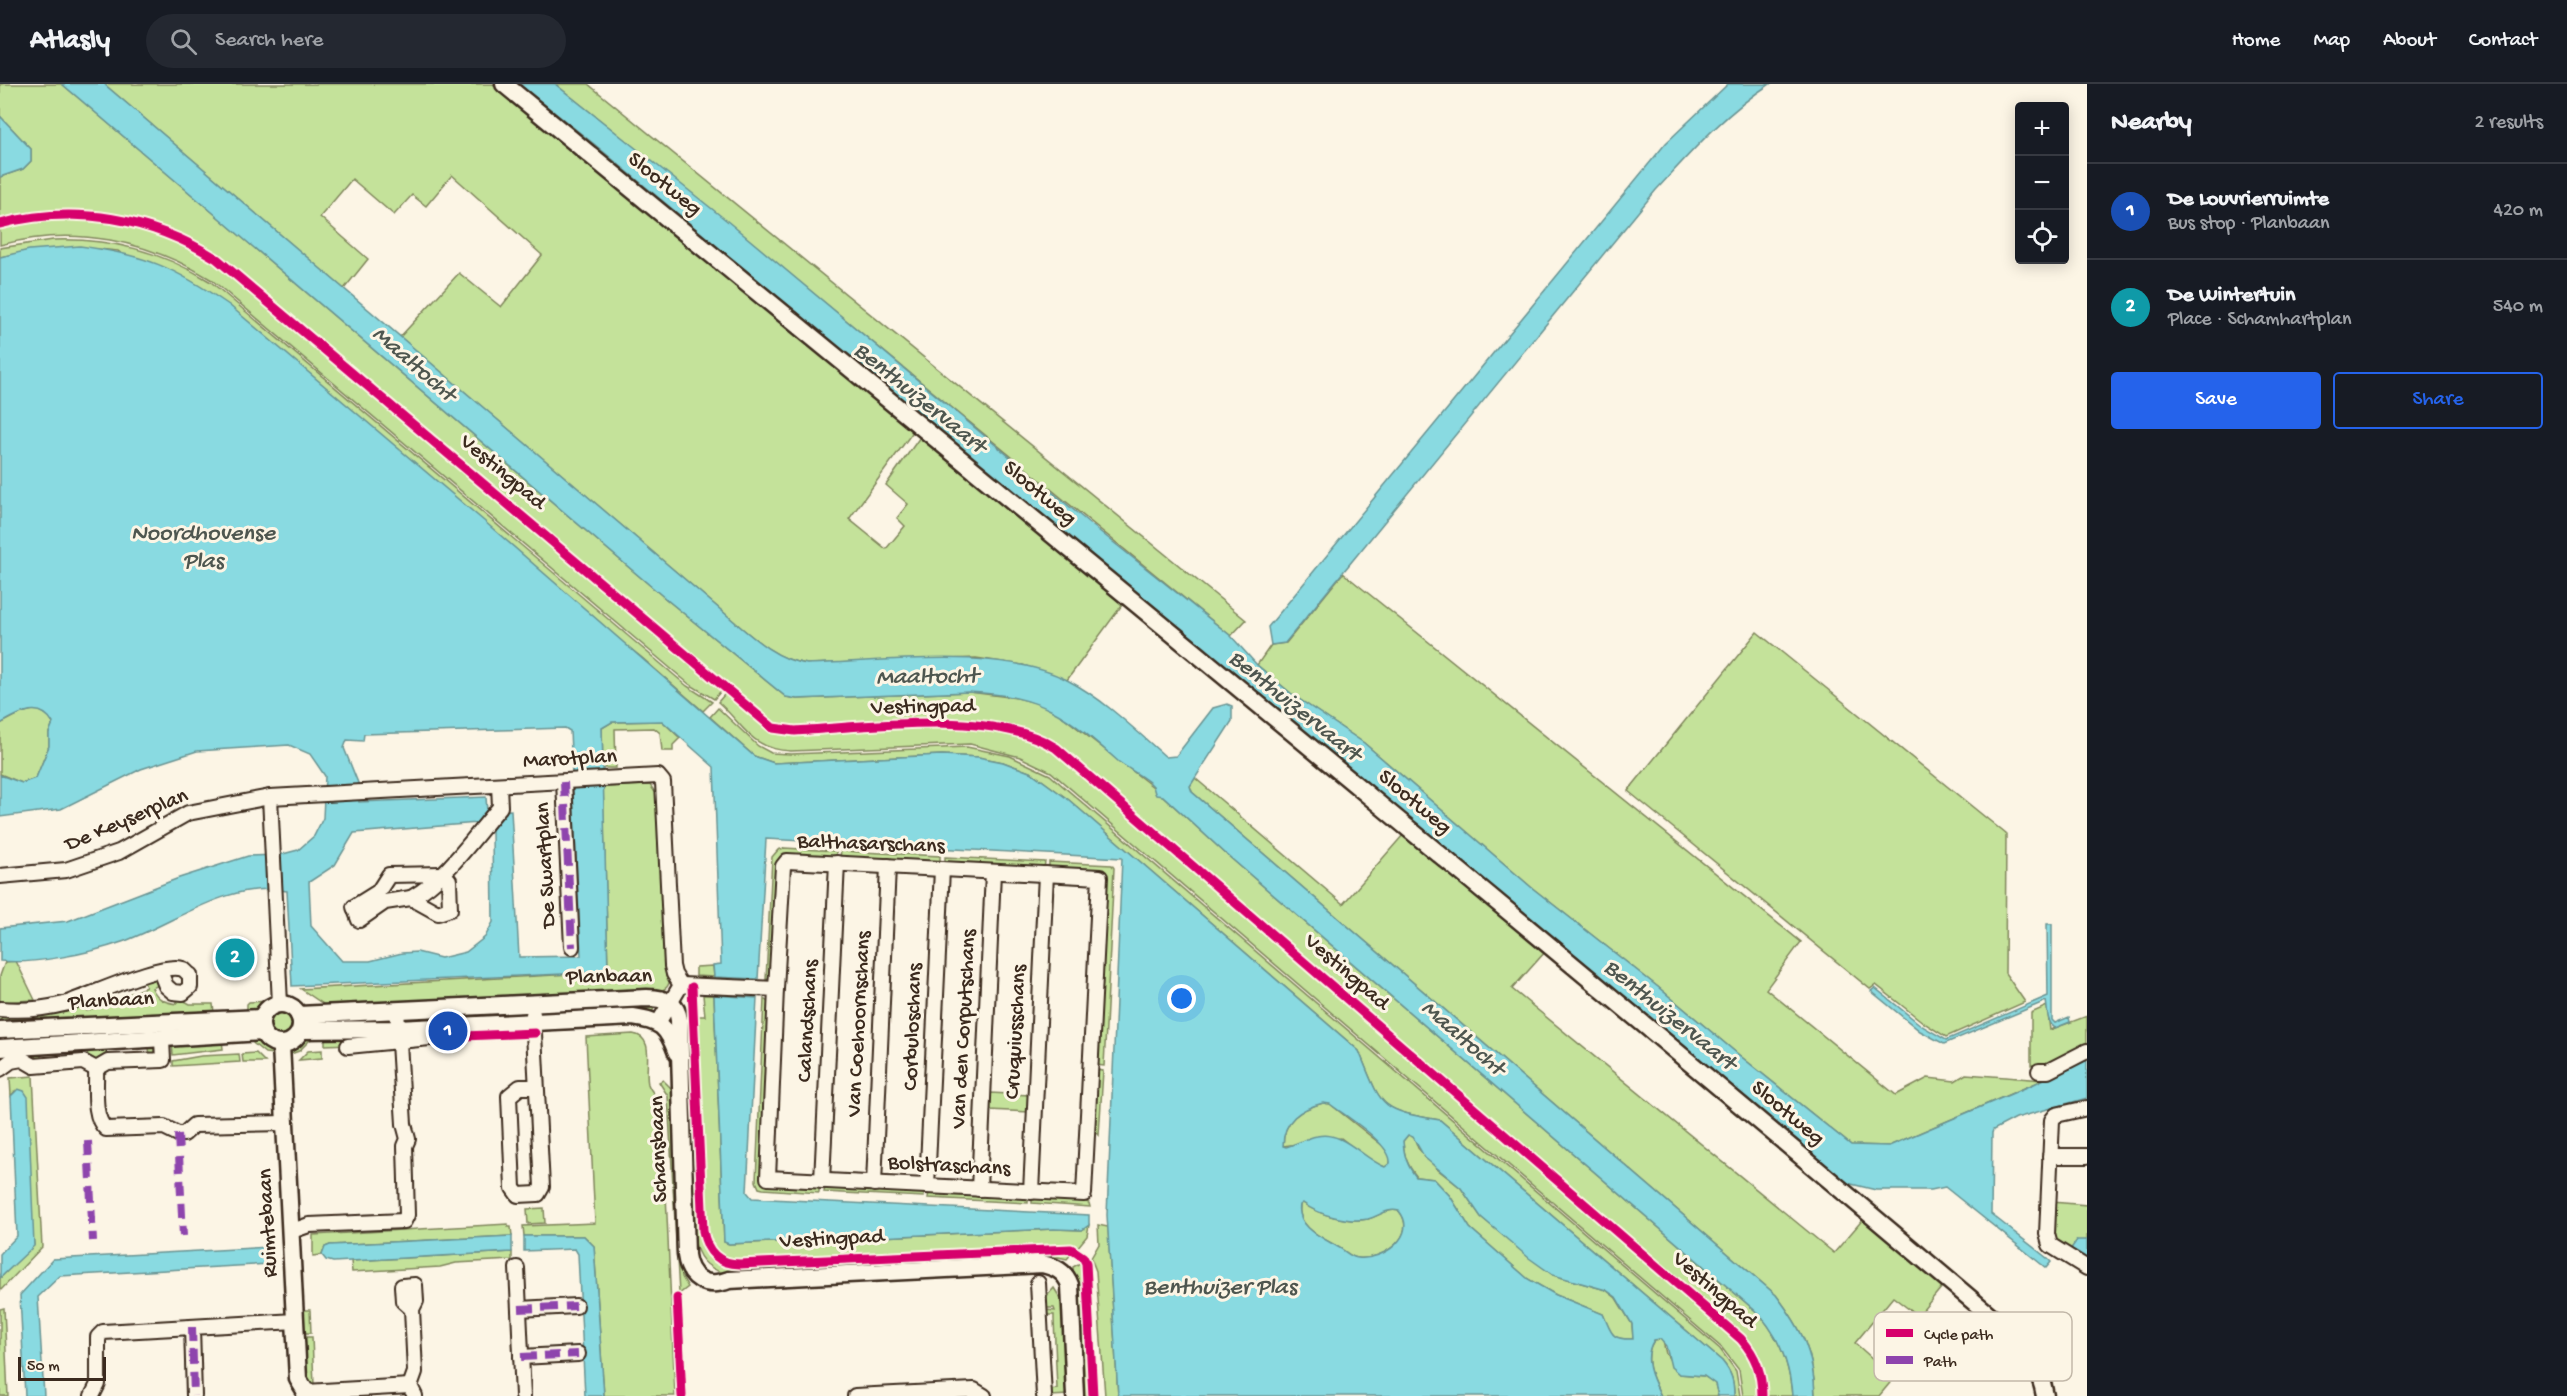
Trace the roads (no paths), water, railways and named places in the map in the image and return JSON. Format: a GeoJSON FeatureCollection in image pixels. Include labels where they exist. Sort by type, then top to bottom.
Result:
{"type":"FeatureCollection","features":[{"type":"Feature","properties":{"kind":"street","name":"Slootweg"},"geometry":{"type":"LineString","coordinates":[[504,84],[1256,701],[1986,1312]]}},
{"type":"Feature","properties":{"kind":"street","name":"Marotplan"},"geometry":{"type":"LineString","coordinates":[[270,797],[318,793],[499,790],[566,782],[658,776],[663,782],[672,966],[681,985]]}},
{"type":"Feature","properties":{"kind":"street","name":"De Swartplan"},"geometry":{"type":"LineString","coordinates":[[566,782],[572,947]]}},
{"type":"Feature","properties":{"kind":"street"},"geometry":{"type":"LineString","coordinates":[[411,898],[428,889],[443,874],[501,807],[499,790]]}},
{"type":"Feature","properties":{"kind":"street"},"geometry":{"type":"LineString","coordinates":[[270,797],[280,1004]]}},
{"type":"Feature","properties":{"kind":"street","name":"De Keyserplan"},"geometry":{"type":"LineString","coordinates":[[0,876],[66,870],[119,852],[188,813],[270,797]]}},
{"type":"Feature","properties":{"kind":"street","name":"Balthasarschans"},"geometry":{"type":"LineString","coordinates":[[776,989],[783,866],[787,861],[1046,874]]}},
{"type":"Feature","properties":{"kind":"street","name":"Calandschans"},"geometry":{"type":"LineString","coordinates":[[822,1181],[837,863]]}},
{"type":"Feature","properties":{"kind":"street","name":"Van Coehoornschans"},"geometry":{"type":"LineString","coordinates":[[874,1184],[888,866]]}},
{"type":"Feature","properties":{"kind":"street","name":"Corbuloschans"},"geometry":{"type":"LineString","coordinates":[[927,1186],[942,869]]}},
{"type":"Feature","properties":{"kind":"street","name":"Van den Corputschans"},"geometry":{"type":"LineString","coordinates":[[979,1189],[993,872]]}},
{"type":"Feature","properties":{"kind":"street"},"geometry":{"type":"LineString","coordinates":[[443,874],[449,880],[450,909],[438,913],[411,898],[382,897],[389,875],[443,874]]}},
{"type":"Feature","properties":{"kind":"street","name":"Bolstraschans"},"geometry":{"type":"LineString","coordinates":[[776,989],[768,1178],[1084,1194],[1100,878],[1046,874]]}},
{"type":"Feature","properties":{"kind":"street","name":"Cruquiusschans"},"geometry":{"type":"LineString","coordinates":[[1031,1192],[1046,874]]}},
{"type":"Feature","properties":{"kind":"street"},"geometry":{"type":"LineString","coordinates":[[0,1009],[44,1008],[65,1004],[151,972],[160,971]]}},
{"type":"Feature","properties":{"kind":"street"},"geometry":{"type":"LineString","coordinates":[[658,1023],[681,985],[776,989]]}},
{"type":"Feature","properties":{"kind":"street","name":"Planbaan"},"geometry":{"type":"LineString","coordinates":[[300,1023],[397,1010],[657,998],[671,1003],[678,1014],[680,1061]]}},
{"type":"Feature","properties":{"kind":"street"},"geometry":{"type":"LineString","coordinates":[[533,1003],[542,1187],[538,1194],[518,1195],[513,1188],[509,1096],[520,1087],[536,1087]]}},
{"type":"Feature","properties":{"kind":"street"},"geometry":{"type":"LineString","coordinates":[[280,1004],[291,1007],[300,1023],[291,1042],[281,1045],[268,1040],[261,1025],[266,1010],[280,1004]]}},
{"type":"Feature","properties":{"kind":"street"},"geometry":{"type":"LineString","coordinates":[[292,1231],[309,1225],[404,1221],[407,1215],[405,1146],[408,1139],[404,1124],[397,1010]]}},
{"type":"Feature","properties":{"kind":"street","name":"Planbaan"},"geometry":{"type":"LineString","coordinates":[[300,1023],[398,1035],[534,1022],[633,1017],[658,1023],[666,1029],[680,1061]]}},
{"type":"Feature","properties":{"kind":"street","name":"Planbaan"},"geometry":{"type":"LineString","coordinates":[[0,1030],[261,1025]]}},
{"type":"Feature","properties":{"kind":"street","name":"Planbaan"},"geometry":{"type":"LineString","coordinates":[[0,1048],[162,1040],[261,1025]]}},
{"type":"Feature","properties":{"kind":"street"},"geometry":{"type":"LineString","coordinates":[[348,1046],[398,1035],[440,1038]]}},
{"type":"Feature","properties":{"kind":"street","name":"Planbaan"},"geometry":{"type":"LineString","coordinates":[[0,1069],[11,1060],[22,1059],[34,1066],[83,1062],[96,1069],[108,1062],[163,1060],[162,1040]]}},
{"type":"Feature","properties":{"kind":"street","name":"Ruimtebaan"},"geometry":{"type":"LineString","coordinates":[[281,1045],[298,1379],[306,1394]]}},
{"type":"Feature","properties":{"kind":"street"},"geometry":{"type":"LineString","coordinates":[[2039,1071],[2048,1071],[2087,1051]]}},
{"type":"Feature","properties":{"kind":"street","name":"Schansbaan"},"geometry":{"type":"LineString","coordinates":[[680,1061],[686,1235],[692,1257],[700,1268],[709,1274],[729,1280],[1032,1265],[1052,1266],[1067,1276],[1071,1290],[1069,1294],[1075,1396]]}},
{"type":"Feature","properties":{"kind":"street"},"geometry":{"type":"LineString","coordinates":[[96,1069],[98,1115],[101,1125],[106,1128],[164,1127],[178,1134],[184,1134],[194,1125],[286,1123]]}},
{"type":"Feature","properties":{"kind":"street"},"geometry":{"type":"LineString","coordinates":[[2087,1108],[2056,1115],[2052,1120],[2047,1234],[2050,1245],[2087,1268]]}},
{"type":"Feature","properties":{"kind":"street"},"geometry":{"type":"LineString","coordinates":[[2050,1156],[2087,1156]]}},
{"type":"Feature","properties":{"kind":"street"},"geometry":{"type":"LineString","coordinates":[[517,1268],[523,1396]]}},
{"type":"Feature","properties":{"kind":"street"},"geometry":{"type":"LineString","coordinates":[[1038,1283],[1044,1396]]}},
{"type":"Feature","properties":{"kind":"street"},"geometry":{"type":"LineString","coordinates":[[519,1309],[576,1306]]}},
{"type":"Feature","properties":{"kind":"street"},"geometry":{"type":"LineString","coordinates":[[306,1394],[413,1391],[415,1372],[412,1309]]}},
{"type":"Feature","properties":{"kind":"street"},"geometry":{"type":"LineString","coordinates":[[92,1396],[98,1384],[98,1337],[103,1332],[296,1321]]}},
{"type":"Feature","properties":{"kind":"street"},"geometry":{"type":"LineString","coordinates":[[192,1327],[194,1396]]}},
{"type":"Feature","properties":{"kind":"street"},"geometry":{"type":"LineString","coordinates":[[521,1357],[578,1354]]}},
{"type":"Feature","properties":{"kind":"street","name":"Slootweg"},"geometry":{"type":"LineString","coordinates":[[2042,1381],[2046,1396]]}},
{"type":"Feature","properties":{"kind":"street"},"geometry":{"type":"LineString","coordinates":[[855,1396],[974,1390],[984,1396]]}},
{"type":"Feature","properties":{"kind":"water","name":"Maaltocht"},"geometry":{"type":"Polygon","coordinates":[[[62,84],[104,84],[741,628],[783,657],[807,664],[905,659],[977,659],[1042,670],[1069,681],[1095,697],[1166,757],[1176,756],[1213,708],[1227,704],[1232,706],[1232,721],[1190,786],[1192,792],[1776,1295],[1793,1319],[1805,1342],[1812,1367],[1815,1396],[1792,1396],[1783,1352],[1773,1332],[1759,1314],[1226,854],[1163,796],[1156,795],[1150,783],[1119,762],[1083,731],[1052,710],[1035,703],[994,694],[969,692],[797,699],[786,697],[666,599],[62,84]]]}},
{"type":"Feature","properties":{"kind":"water","name":"Benthuizervaart"},"geometry":{"type":"Polygon","coordinates":[[[519,84],[555,84],[726,220],[1088,522],[1231,636],[1257,665],[1293,695],[1364,743],[1531,887],[1658,987],[1851,1145],[1889,1146],[2032,1085],[2087,1058],[2087,1098],[2016,1118],[1993,1130],[1992,1133],[1991,1214],[2051,1262],[2046,1268],[1945,1187],[1931,1190],[1876,1190],[1843,1182],[519,84]]]}},
{"type":"Feature","properties":{"kind":"water"},"geometry":{"type":"Polygon","coordinates":[[[1728,84],[1770,84],[1723,120],[1656,190],[1285,643],[1271,645],[1268,627],[1666,143],[1728,84]]]}},
{"type":"Feature","properties":{"kind":"water"},"geometry":{"type":"Polygon","coordinates":[[[0,116],[31,149],[31,161],[23,169],[0,177],[0,116]]]}},
{"type":"Feature","properties":{"kind":"water"},"geometry":{"type":"Polygon","coordinates":[[[80,246],[142,259],[175,272],[229,305],[484,521],[754,756],[774,763],[942,755],[978,757],[1003,762],[1032,773],[1069,800],[1359,1051],[1378,1095],[1385,1103],[1404,1113],[1440,1120],[1722,1361],[1732,1377],[1734,1396],[1718,1396],[1715,1384],[1704,1376],[1679,1374],[1671,1367],[1666,1346],[1660,1339],[1654,1340],[1650,1347],[1649,1361],[1661,1396],[1118,1396],[1107,1215],[1122,858],[766,839],[758,979],[714,977],[713,965],[721,964],[714,767],[662,721],[612,722],[602,728],[608,972],[292,986],[287,891],[265,889],[223,897],[142,934],[94,950],[45,960],[0,961],[0,928],[68,921],[179,878],[248,856],[279,855],[298,850],[314,836],[323,818],[325,776],[310,754],[289,745],[197,751],[141,769],[61,809],[0,817],[0,775],[22,783],[36,778],[49,746],[49,733],[53,723],[42,712],[28,711],[0,724],[0,257],[29,250],[80,246]],[[565,728],[364,734],[363,741],[347,740],[344,748],[358,783],[359,802],[486,797],[487,812],[511,810],[519,957],[581,956],[570,731],[565,728]],[[478,823],[354,833],[335,865],[309,882],[311,926],[342,961],[370,961],[402,953],[417,952],[441,958],[466,952],[485,937],[493,922],[492,830],[478,823]],[[1323,1103],[1294,1117],[1286,1129],[1283,1146],[1326,1135],[1344,1141],[1385,1167],[1390,1163],[1384,1147],[1376,1139],[1330,1104],[1323,1103]],[[1408,1135],[1403,1141],[1405,1156],[1416,1177],[1434,1179],[1450,1196],[1470,1228],[1528,1279],[1556,1295],[1603,1314],[1610,1331],[1616,1337],[1633,1339],[1632,1324],[1616,1297],[1606,1290],[1553,1275],[1529,1258],[1481,1217],[1461,1188],[1425,1158],[1413,1137],[1408,1135]],[[1303,1203],[1300,1205],[1300,1213],[1306,1226],[1318,1236],[1355,1258],[1368,1258],[1387,1251],[1395,1245],[1405,1229],[1404,1220],[1399,1211],[1394,1210],[1368,1219],[1352,1220],[1325,1214],[1303,1203]]]}},
{"type":"Feature","properties":{"kind":"water"},"geometry":{"type":"Polygon","coordinates":[[[2047,924],[2052,924],[2052,1020],[2055,1023],[2069,1017],[2070,1022],[2055,1028],[2049,1019],[2046,1001],[1944,1044],[1920,1031],[1871,991],[1875,988],[1922,1026],[1946,1040],[2048,996],[2047,924]]]}},
{"type":"Feature","properties":{"kind":"water"},"geometry":{"type":"Polygon","coordinates":[[[714,995],[757,998],[747,1192],[752,1198],[1089,1215],[1089,1225],[1082,1230],[1054,1229],[729,1244],[724,1242],[714,995]]]}},
{"type":"Feature","properties":{"kind":"water"},"geometry":{"type":"Polygon","coordinates":[[[18,1089],[24,1091],[28,1097],[34,1246],[0,1278],[0,1254],[17,1236],[11,1096],[18,1089]]]}},
{"type":"Feature","properties":{"kind":"water"},"geometry":{"type":"Polygon","coordinates":[[[512,1236],[512,1252],[333,1262],[326,1260],[322,1255],[325,1247],[330,1245],[512,1236]]]}},
{"type":"Feature","properties":{"kind":"water"},"geometry":{"type":"Polygon","coordinates":[[[524,1236],[584,1236],[594,1246],[604,1396],[585,1396],[578,1254],[575,1249],[524,1251],[524,1236]]]}},
{"type":"Feature","properties":{"kind":"water"},"geometry":{"type":"Polygon","coordinates":[[[2077,1240],[2087,1240],[2087,1260],[2070,1250],[2077,1240]]]}},
{"type":"Feature","properties":{"kind":"water"},"geometry":{"type":"Polygon","coordinates":[[[270,1247],[270,1264],[60,1276],[38,1297],[44,1396],[25,1396],[20,1295],[53,1259],[270,1247]]]}},
{"type":"Feature","properties":{"kind":"place","name":"De Wintertuin"},"geometry":{"type":"Point","coordinates":[235,958]}},
{"type":"Feature","properties":{"kind":"place","name":"De Louvrierruimte"},"geometry":{"type":"Point","coordinates":[448,1031]}},
{"type":"Feature","properties":{"kind":"water label","name":"Noordhovense Plas"},"geometry":{"type":"Point","coordinates":[203,548]}},
{"type":"Feature","properties":{"kind":"water label","name":"Benthuizer Plas"},"geometry":{"type":"Point","coordinates":[1220,1288]}}]}
